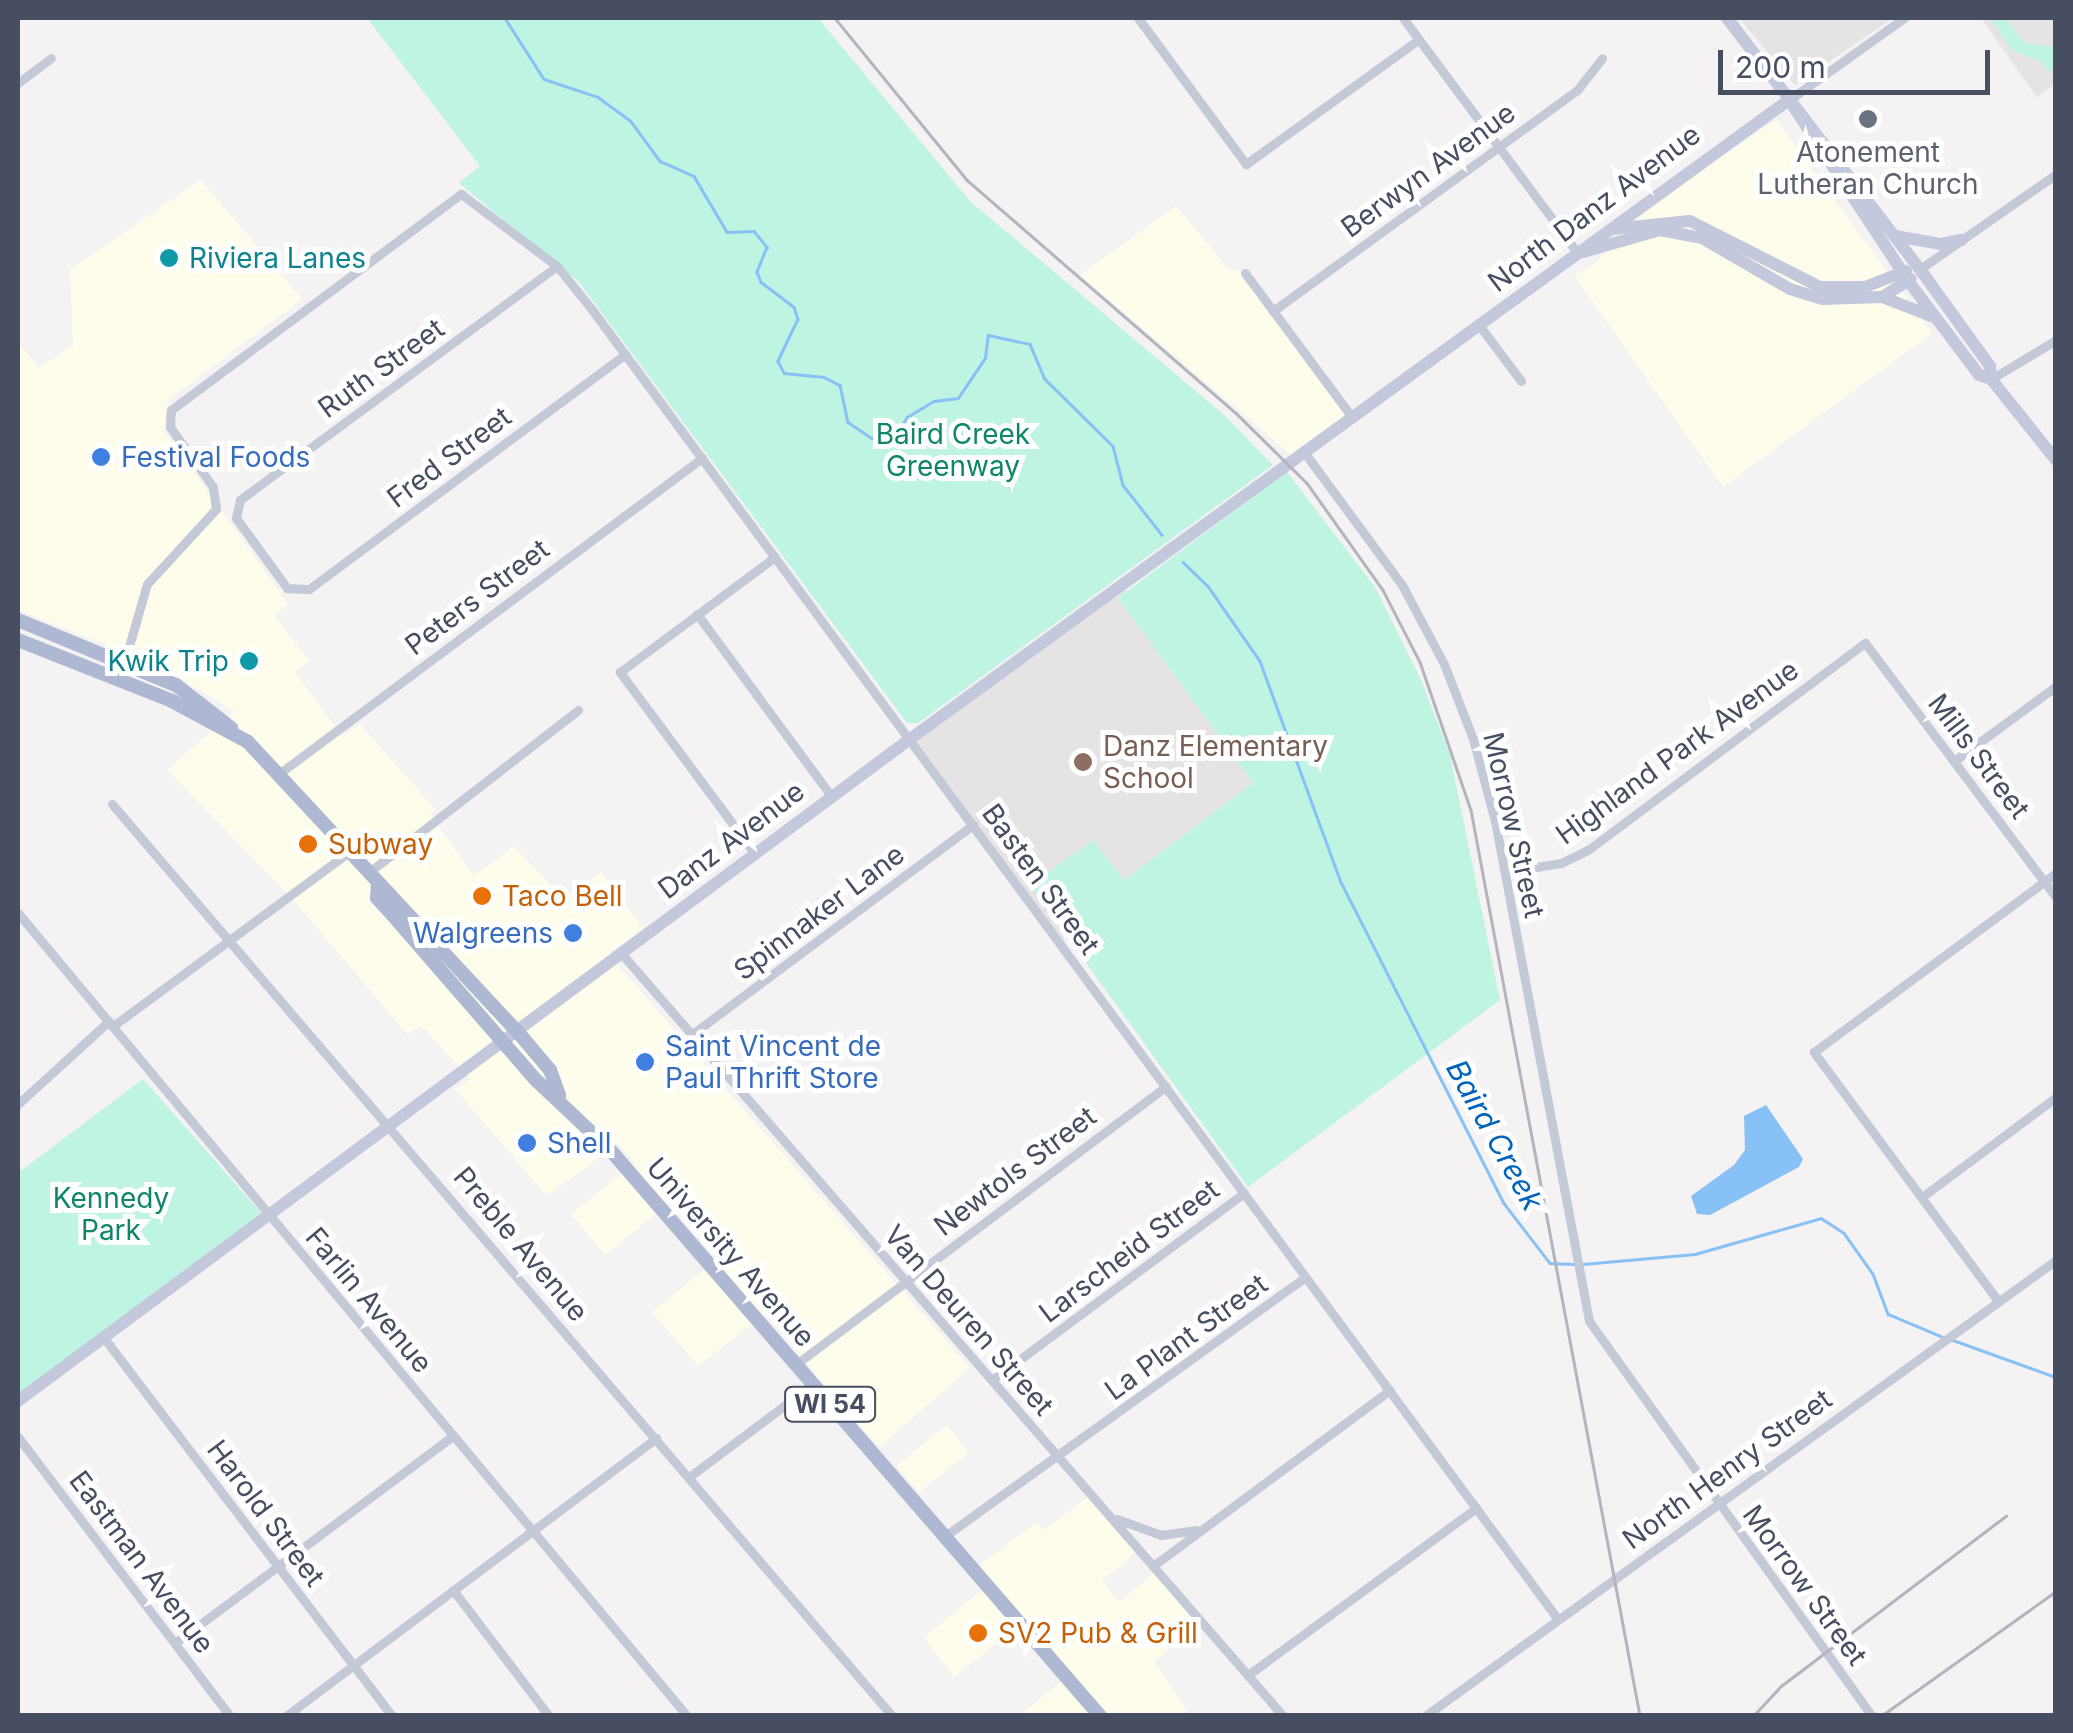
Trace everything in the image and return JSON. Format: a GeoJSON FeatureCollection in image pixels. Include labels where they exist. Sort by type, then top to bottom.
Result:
{"type":"FeatureCollection","features":[{"type":"Feature","properties":{"kind":"main road","name":"University Avenue"},"geometry":{"type":"LineString","coordinates":[[18,620],[190,693],[231,728],[280,773],[373,879],[387,887],[517,1031],[550,1070],[558,1095]]}},
{"type":"Feature","properties":{"kind":"main road","name":"University Avenue"},"geometry":{"type":"LineString","coordinates":[[18,640],[231,728]]}},
{"type":"Feature","properties":{"kind":"main road","name":"University Avenue"},"geometry":{"type":"LineString","coordinates":[[373,879],[377,898],[503,1042],[558,1095],[1100,1716]]}},
{"type":"Feature","properties":{"kind":"street"},"geometry":{"type":"LineString","coordinates":[[1138,18],[1246,164],[1419,39]]}},
{"type":"Feature","properties":{"kind":"street"},"geometry":{"type":"LineString","coordinates":[[1403,18],[1578,254],[1629,234],[1682,232],[1807,295],[1882,297],[1939,322]]}},
{"type":"Feature","properties":{"kind":"street"},"geometry":{"type":"LineString","coordinates":[[1727,18],[1920,269],[1990,366],[1991,379]]}},
{"type":"Feature","properties":{"kind":"street"},"geometry":{"type":"LineString","coordinates":[[1789,100],[1904,18]]}},
{"type":"Feature","properties":{"kind":"street"},"geometry":{"type":"LineString","coordinates":[[18,83],[51,58]]}},
{"type":"Feature","properties":{"kind":"street","name":"Berwyn Avenue"},"geometry":{"type":"LineString","coordinates":[[1273,311],[1584,84],[1602,58]]}},
{"type":"Feature","properties":{"kind":"street"},"geometry":{"type":"LineString","coordinates":[[1789,100],[1905,277],[1978,374],[1991,379],[2056,460]]}},
{"type":"Feature","properties":{"kind":"street","name":"North Danz Avenue"},"geometry":{"type":"LineString","coordinates":[[1479,325],[1578,254],[1596,236],[1789,100]]}},
{"type":"Feature","properties":{"kind":"street"},"geometry":{"type":"LineString","coordinates":[[1882,297],[1905,277],[2056,174]]}},
{"type":"Feature","properties":{"kind":"street","name":"Basten Street"},"geometry":{"type":"LineString","coordinates":[[124,663],[151,578],[216,511],[214,487],[170,426],[173,408],[461,194],[557,266],[626,354],[1557,1618]]}},
{"type":"Feature","properties":{"kind":"street"},"geometry":{"type":"LineString","coordinates":[[1596,236],[1673,219],[1705,226],[1820,287],[1865,287],[1905,277]]}},
{"type":"Feature","properties":{"kind":"street"},"geometry":{"type":"LineString","coordinates":[[1895,236],[1940,244],[1962,240]]}},
{"type":"Feature","properties":{"kind":"street","name":"Ruth Street"},"geometry":{"type":"LineString","coordinates":[[297,593],[287,588],[235,509],[557,266]]}},
{"type":"Feature","properties":{"kind":"street"},"geometry":{"type":"LineString","coordinates":[[1245,273],[1352,417]]}},
{"type":"Feature","properties":{"kind":"street"},"geometry":{"type":"LineString","coordinates":[[1479,325],[1521,381]]}},
{"type":"Feature","properties":{"kind":"street","name":"Danz Avenue"},"geometry":{"type":"LineString","coordinates":[[18,1401],[832,796],[1479,325]]}},
{"type":"Feature","properties":{"kind":"street"},"geometry":{"type":"LineString","coordinates":[[1991,379],[2056,340]]}},
{"type":"Feature","properties":{"kind":"street","name":"Fred Street"},"geometry":{"type":"LineString","coordinates":[[297,593],[626,354]]}},
{"type":"Feature","properties":{"kind":"street","name":"Morrow Street"},"geometry":{"type":"LineString","coordinates":[[1304,452],[1388,561],[1444,664],[1485,780],[1589,1321],[1605,1351],[1872,1716]]}},
{"type":"Feature","properties":{"kind":"street","name":"Peters Street"},"geometry":{"type":"LineString","coordinates":[[280,773],[702,458]]}},
{"type":"Feature","properties":{"kind":"street"},"geometry":{"type":"LineString","coordinates":[[754,854],[620,672],[775,556]]}},
{"type":"Feature","properties":{"kind":"street"},"geometry":{"type":"LineString","coordinates":[[698,614],[832,796]]}},
{"type":"Feature","properties":{"kind":"street","name":"Highland Park Avenue"},"geometry":{"type":"LineString","coordinates":[[1505,872],[1560,864],[1588,850],[1866,643]]}},
{"type":"Feature","properties":{"kind":"street","name":"Mills Street"},"geometry":{"type":"LineString","coordinates":[[1866,643],[2056,897]]}},
{"type":"Feature","properties":{"kind":"street"},"geometry":{"type":"LineString","coordinates":[[119,680],[124,663]]}},
{"type":"Feature","properties":{"kind":"street"},"geometry":{"type":"LineString","coordinates":[[1954,760],[2056,686]]}},
{"type":"Feature","properties":{"kind":"street"},"geometry":{"type":"LineString","coordinates":[[373,879],[578,710]]}},
{"type":"Feature","properties":{"kind":"street","name":"Preble Avenue"},"geometry":{"type":"LineString","coordinates":[[112,804],[892,1716]]}},
{"type":"Feature","properties":{"kind":"street","name":"Spinnaker Lane"},"geometry":{"type":"LineString","coordinates":[[692,1034],[973,825]]}},
{"type":"Feature","properties":{"kind":"street"},"geometry":{"type":"LineString","coordinates":[[18,1104],[111,1023],[350,851]]}},
{"type":"Feature","properties":{"kind":"street"},"geometry":{"type":"LineString","coordinates":[[1998,1300],[1814,1052],[2056,873]]}},
{"type":"Feature","properties":{"kind":"street","name":"Farlin Avenue"},"geometry":{"type":"LineString","coordinates":[[18,913],[687,1716]]}},
{"type":"Feature","properties":{"kind":"street","name":"Van Deuren Street"},"geometry":{"type":"LineString","coordinates":[[621,954],[1283,1716]]}},
{"type":"Feature","properties":{"kind":"street","name":"Newtols Street"},"geometry":{"type":"LineString","coordinates":[[795,1365],[1166,1086]]}},
{"type":"Feature","properties":{"kind":"street"},"geometry":{"type":"LineString","coordinates":[[1922,1196],[2056,1097]]}},
{"type":"Feature","properties":{"kind":"street","name":"Larscheid Street"},"geometry":{"type":"LineString","coordinates":[[992,1380],[1244,1193]]}},
{"type":"Feature","properties":{"kind":"street","name":"North Henry Street"},"geometry":{"type":"LineString","coordinates":[[1425,1716],[2056,1260]]}},
{"type":"Feature","properties":{"kind":"street","name":"La Plant Street"},"geometry":{"type":"LineString","coordinates":[[945,1536],[1059,1458],[1306,1277]]}},
{"type":"Feature","properties":{"kind":"street","name":"Harold Street"},"geometry":{"type":"LineString","coordinates":[[104,1338],[392,1716]]}},
{"type":"Feature","properties":{"kind":"street"},"geometry":{"type":"LineString","coordinates":[[689,1477],[813,1384]]}},
{"type":"Feature","properties":{"kind":"street"},"geometry":{"type":"LineString","coordinates":[[1153,1566],[1390,1390]]}},
{"type":"Feature","properties":{"kind":"street","name":"Eastman Avenue"},"geometry":{"type":"LineString","coordinates":[[18,1436],[230,1716]]}},
{"type":"Feature","properties":{"kind":"street"},"geometry":{"type":"LineString","coordinates":[[176,1643],[453,1436]]}},
{"type":"Feature","properties":{"kind":"street"},"geometry":{"type":"LineString","coordinates":[[286,1716],[656,1438]]}},
{"type":"Feature","properties":{"kind":"street"},"geometry":{"type":"LineString","coordinates":[[1248,1675],[1476,1508]]}},
{"type":"Feature","properties":{"kind":"street"},"geometry":{"type":"LineString","coordinates":[[1106,1511],[1161,1534],[1209,1525]]}},
{"type":"Feature","properties":{"kind":"street"},"geometry":{"type":"LineString","coordinates":[[453,1590],[549,1716]]}},
{"type":"Feature","properties":{"kind":"shaded area"},"geometry":{"type":"Polygon","coordinates":[[[1739,18],[1893,18],[1795,85],[1739,18]]]}},
{"type":"Feature","properties":{"kind":"shaded area"},"geometry":{"type":"Polygon","coordinates":[[[1981,18],[2055,18],[2055,84],[2037,97],[1981,18]]]}},
{"type":"Feature","properties":{"kind":"shaded area"},"geometry":{"type":"Polygon","coordinates":[[[1776,120],[1932,333],[1723,487],[1574,275],[1597,262],[1641,211],[1776,120]]]}},
{"type":"Feature","properties":{"kind":"shaded area"},"geometry":{"type":"Polygon","coordinates":[[[201,180],[302,299],[168,400],[164,431],[288,605],[274,615],[309,661],[295,672],[342,736],[360,724],[435,809],[430,814],[474,876],[514,846],[563,899],[601,872],[643,928],[608,954],[970,1368],[879,1447],[765,1314],[698,1366],[652,1312],[717,1259],[669,1203],[605,1255],[571,1214],[635,1163],[618,1144],[547,1196],[455,1089],[470,1079],[421,1025],[408,1035],[289,895],[167,770],[235,711],[155,664],[18,610],[18,343],[39,368],[73,346],[70,269],[201,180]]]}},
{"type":"Feature","properties":{"kind":"shaded area"},"geometry":{"type":"Polygon","coordinates":[[[1176,206],[1228,268],[1245,273],[1352,417],[1295,458],[1080,275],[1176,206]]]}},
{"type":"Feature","properties":{"kind":"shaded area","name":"Danz Elementary School"},"geometry":{"type":"Polygon","coordinates":[[[1123,584],[1156,650],[1253,783],[1124,880],[1030,885],[1061,927],[1068,954],[910,739],[1123,584]]]}},
{"type":"Feature","properties":{"kind":"shaded area"},"geometry":{"type":"Polygon","coordinates":[[[947,1425],[969,1453],[919,1492],[896,1466],[947,1425]]]}},
{"type":"Feature","properties":{"kind":"shaded area"},"geometry":{"type":"Polygon","coordinates":[[[1091,1495],[1133,1543],[1133,1555],[1102,1581],[1119,1602],[1157,1571],[1203,1624],[1154,1661],[1189,1715],[1020,1715],[1067,1677],[1021,1624],[954,1677],[924,1637],[987,1586],[974,1569],[1037,1522],[1044,1530],[1091,1495]]]}},
{"type":"Feature","properties":{"kind":"green space","name":"Baird Creek Greenway"},"geometry":{"type":"Polygon","coordinates":[[[367,18],[818,18],[970,201],[1223,414],[1273,465],[918,723],[907,723],[579,282],[459,183],[480,166],[367,18]]]}},
{"type":"Feature","properties":{"kind":"green space"},"geometry":{"type":"Polygon","coordinates":[[[1991,18],[2005,18],[2025,43],[2055,47],[2055,67],[2048,72],[2040,61],[2011,50],[1991,18]]]}},
{"type":"Feature","properties":{"kind":"green space"},"geometry":{"type":"Polygon","coordinates":[[[1287,472],[1375,587],[1422,682],[1450,755],[1500,1000],[1248,1187],[1030,885],[1093,840],[1124,880],[1253,783],[1118,598],[1287,472]]]}},
{"type":"Feature","properties":{"kind":"green space","name":"Kennedy Park"},"geometry":{"type":"Polygon","coordinates":[[[143,1079],[261,1213],[18,1395],[18,1173],[143,1079]]]}},
{"type":"Feature","properties":{"kind":"water"},"geometry":{"type":"Polygon","coordinates":[[[1766,1105],[1803,1159],[1799,1167],[1710,1215],[1697,1214],[1691,1196],[1734,1165],[1745,1150],[1744,1116],[1766,1105]]]}},
{"type":"Feature","properties":{"kind":"waterway","name":"Baird Creek"},"geometry":{"type":"LineString","coordinates":[[505,18],[544,79],[598,97],[630,120],[660,161],[694,176],[727,232],[754,231],[767,247],[757,272],[761,282],[794,307],[798,319],[778,361],[784,373],[824,377],[840,385],[848,422],[872,438],[896,435],[907,417],[934,401],[958,398],[985,358],[988,335],[1030,344],[1045,379],[1113,446],[1123,485],[1162,535]]}},
{"type":"Feature","properties":{"kind":"waterway","name":"Baird Creek"},"geometry":{"type":"LineString","coordinates":[[1183,562],[1208,586],[1260,661],[1341,882],[1503,1202],[1550,1263],[1575,1264]]}},
{"type":"Feature","properties":{"kind":"waterway","name":"Baird Creek"},"geometry":{"type":"LineString","coordinates":[[1583,1264],[1695,1254],[1821,1218],[1844,1233],[1873,1274],[1888,1314],[1945,1338]]}},
{"type":"Feature","properties":{"kind":"waterway","name":"Baird Creek"},"geometry":{"type":"LineString","coordinates":[[1953,1340],[2056,1377]]}},
{"type":"Feature","properties":{"kind":"railway"},"geometry":{"type":"LineString","coordinates":[[835,18],[967,180],[1236,413],[1307,483],[1383,590],[1420,662],[1471,810],[1640,1716]]}},
{"type":"Feature","properties":{"kind":"railway"},"geometry":{"type":"LineString","coordinates":[[1753,1716],[1781,1686],[2006,1516]]}},
{"type":"Feature","properties":{"kind":"railway"},"geometry":{"type":"LineString","coordinates":[[1881,1716],[2056,1591]]}},
{"type":"Feature","properties":{"kind":"place","name":"Atonement Lutheran Church"},"geometry":{"type":"Point","coordinates":[1868,119]}},
{"type":"Feature","properties":{"kind":"place","name":"Riviera Lanes"},"geometry":{"type":"Point","coordinates":[169,258]}},
{"type":"Feature","properties":{"kind":"place","name":"Festival Foods"},"geometry":{"type":"Point","coordinates":[101,457]}},
{"type":"Feature","properties":{"kind":"place","name":"Kwik Trip"},"geometry":{"type":"Point","coordinates":[249,661]}},
{"type":"Feature","properties":{"kind":"place","name":"Danz Elementary School"},"geometry":{"type":"Point","coordinates":[1083,762]}},
{"type":"Feature","properties":{"kind":"place","name":"Subway"},"geometry":{"type":"Point","coordinates":[308,844]}},
{"type":"Feature","properties":{"kind":"place","name":"Taco Bell"},"geometry":{"type":"Point","coordinates":[482,896]}},
{"type":"Feature","properties":{"kind":"place","name":"Walgreens"},"geometry":{"type":"Point","coordinates":[573,933]}},
{"type":"Feature","properties":{"kind":"place","name":"Saint Vincent de Paul Thrift Store"},"geometry":{"type":"Point","coordinates":[645,1062]}},
{"type":"Feature","properties":{"kind":"place","name":"Shell"},"geometry":{"type":"Point","coordinates":[527,1143]}},
{"type":"Feature","properties":{"kind":"place","name":"SV2 Pub & Grill"},"geometry":{"type":"Point","coordinates":[978,1633]}}]}
